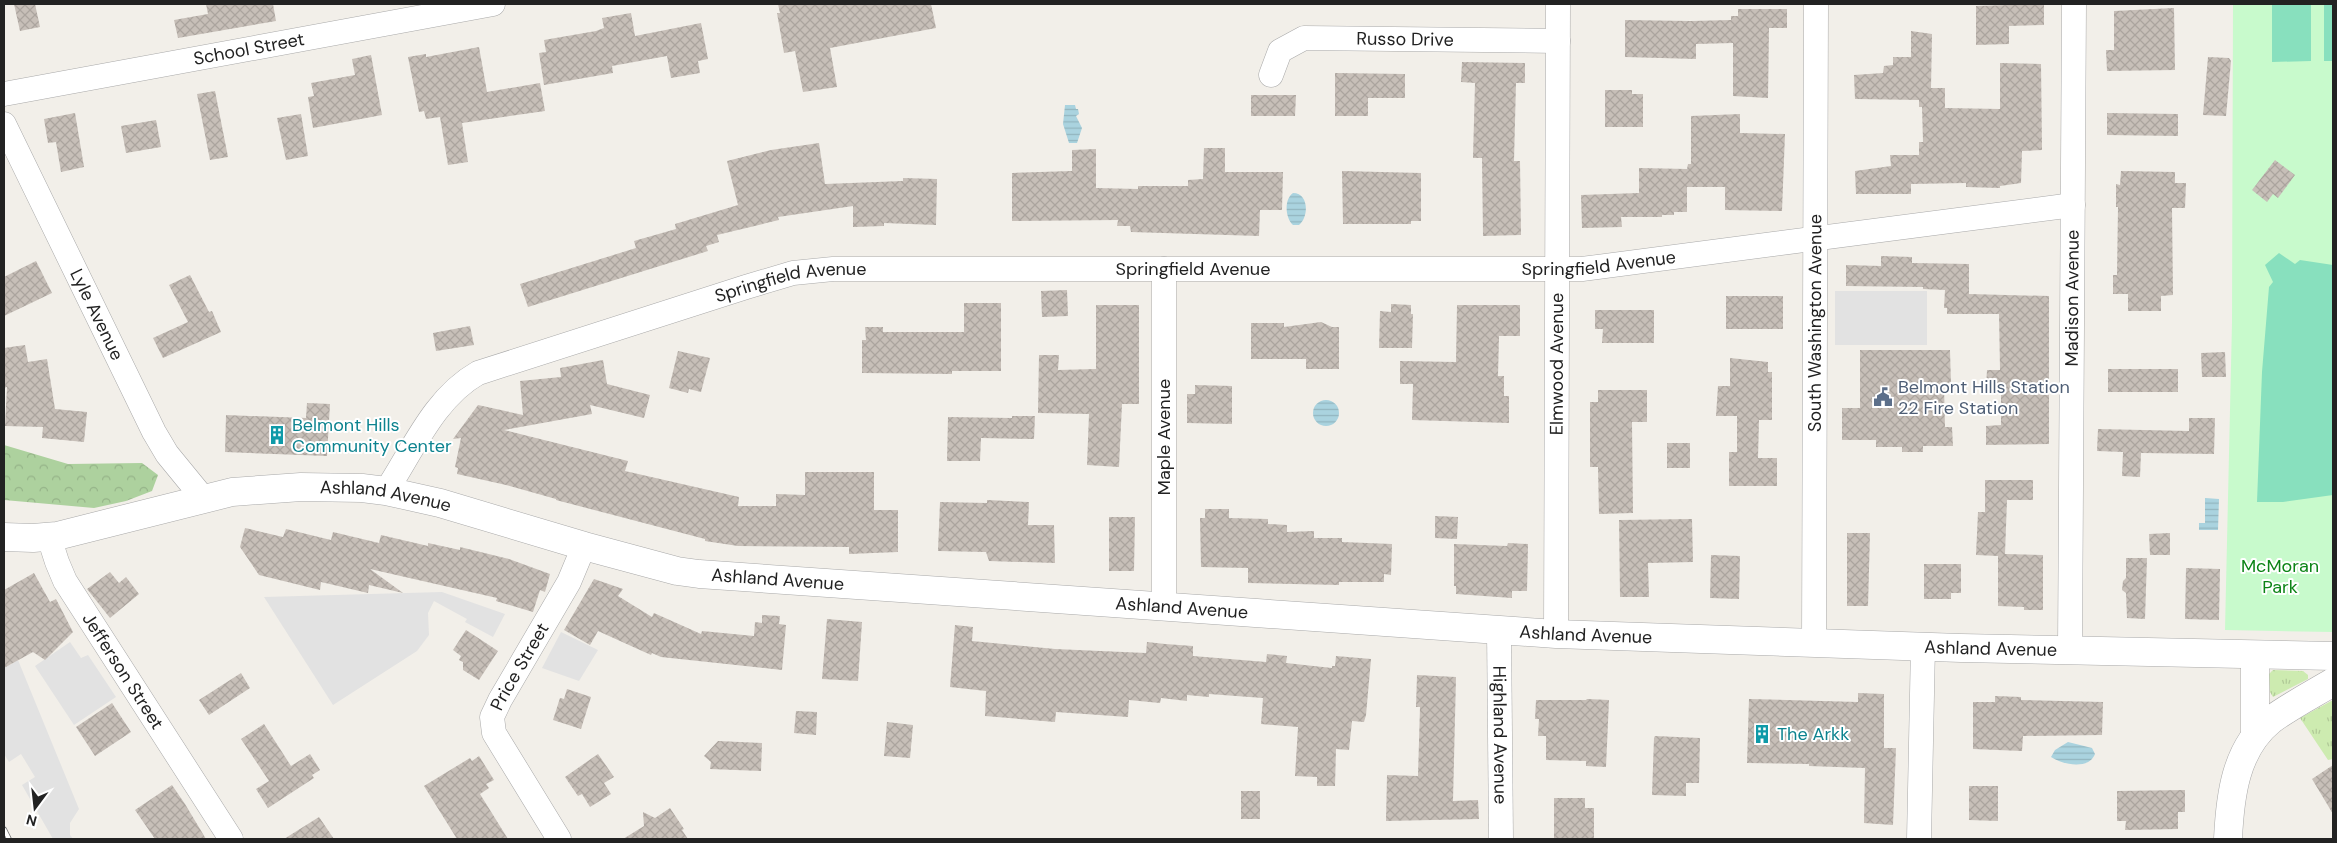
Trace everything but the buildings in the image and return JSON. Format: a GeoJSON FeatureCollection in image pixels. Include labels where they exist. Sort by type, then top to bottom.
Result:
{"type":"FeatureCollection","features":[{"type":"Feature","properties":{"kind":"street","name":"School Street"},"geometry":{"type":"LineString","coordinates":[[4,94],[493,4]]}},
{"type":"Feature","properties":{"kind":"street","name":"Elmwood Avenue"},"geometry":{"type":"LineString","coordinates":[[1556,634],[1558,4]]}},
{"type":"Feature","properties":{"kind":"street","name":"South Washington Avenue"},"geometry":{"type":"LineString","coordinates":[[1814,643],[1816,4]]}},
{"type":"Feature","properties":{"kind":"street","name":"Madison Avenue"},"geometry":{"type":"LineString","coordinates":[[2070,650],[2074,4]]}},
{"type":"Feature","properties":{"kind":"street","name":"Russo Drive"},"geometry":{"type":"LineString","coordinates":[[1271,75],[1280,51],[1304,38],[1558,42]]}},
{"type":"Feature","properties":{"kind":"street","name":"Lyle Avenue"},"geometry":{"type":"LineString","coordinates":[[4,124],[154,432],[167,454],[203,498]]}},
{"type":"Feature","properties":{"kind":"street","name":"Springfield Avenue"},"geometry":{"type":"LineString","coordinates":[[386,491],[438,408],[454,389],[471,377],[503,364],[793,273],[833,269],[1557,270],[1602,268],[2073,205]]}},
{"type":"Feature","properties":{"kind":"street","name":"Maple Avenue"},"geometry":{"type":"LineString","coordinates":[[1164,269],[1164,605]]}},
{"type":"Feature","properties":{"kind":"street","name":"Ashland Avenue"},"geometry":{"type":"LineString","coordinates":[[49,537],[232,492],[301,487],[338,487],[386,491],[440,503],[584,546],[677,571],[699,574],[1164,605],[1556,634],[2255,656],[2333,656]]}},
{"type":"Feature","properties":{"kind":"street"},"geometry":{"type":"LineString","coordinates":[[4,537],[49,537]]}},
{"type":"Feature","properties":{"kind":"street","name":"Jefferson Street"},"geometry":{"type":"LineString","coordinates":[[49,537],[65,581],[231,839]]}},
{"type":"Feature","properties":{"kind":"street","name":"Price Street"},"geometry":{"type":"LineString","coordinates":[[559,839],[498,741],[492,721],[500,700],[569,582],[584,546]]}},
{"type":"Feature","properties":{"kind":"street","name":"Highland Avenue"},"geometry":{"type":"LineString","coordinates":[[1499,630],[1501,839]]}},
{"type":"Feature","properties":{"kind":"street"},"geometry":{"type":"LineString","coordinates":[[1918,839],[1922,646]]}},
{"type":"Feature","properties":{"kind":"street"},"geometry":{"type":"LineString","coordinates":[[2255,656],[2255,736]]}},
{"type":"Feature","properties":{"kind":"street"},"geometry":{"type":"LineString","coordinates":[[2228,839],[2232,793],[2238,771],[2255,736],[2271,721],[2333,682]]}},
{"type":"Feature","properties":{"kind":"green space","name":"McMoran Park"},"geometry":{"type":"Polygon","coordinates":[[[2233,4],[2333,4],[2333,632],[2225,630],[2232,322],[2233,4]]]}},
{"type":"Feature","properties":{"kind":"green space"},"geometry":{"type":"Polygon","coordinates":[[[2272,4],[2311,4],[2311,61],[2272,62],[2272,4]]]}},
{"type":"Feature","properties":{"kind":"green space"},"geometry":{"type":"Polygon","coordinates":[[[2324,4],[2333,4],[2333,61],[2324,61],[2324,4]]]}},
{"type":"Feature","properties":{"kind":"green space"},"geometry":{"type":"Polygon","coordinates":[[[2279,253],[2295,264],[2300,260],[2333,265],[2333,495],[2283,502],[2257,502],[2262,372],[2269,287],[2273,282],[2265,265],[2279,253]]]}},
{"type":"Feature","properties":{"kind":"green space"},"geometry":{"type":"Polygon","coordinates":[[[4,445],[68,464],[142,463],[158,475],[152,491],[126,501],[94,508],[4,500],[4,445]]]}},
{"type":"Feature","properties":{"kind":"green space"},"geometry":{"type":"Polygon","coordinates":[[[2273,670],[2303,671],[2308,675],[2308,679],[2273,697],[2270,692],[2269,674],[2273,670]]]}},
{"type":"Feature","properties":{"kind":"green space"},"geometry":{"type":"Polygon","coordinates":[[[2333,700],[2333,759],[2328,760],[2300,718],[2333,700]]]}},
{"type":"Feature","properties":{"kind":"shaded area"},"geometry":{"type":"Polygon","coordinates":[[[1835,291],[1927,291],[1927,345],[1835,345],[1835,291]]]}},
{"type":"Feature","properties":{"kind":"shaded area"},"geometry":{"type":"Polygon","coordinates":[[[442,592],[505,614],[493,637],[465,622],[467,619],[434,601],[428,613],[429,635],[417,651],[333,705],[264,597],[442,592]]]}},
{"type":"Feature","properties":{"kind":"shaded area"},"geometry":{"type":"Polygon","coordinates":[[[561,632],[598,650],[579,681],[542,668],[561,632]]]}},
{"type":"Feature","properties":{"kind":"shaded area"},"geometry":{"type":"Polygon","coordinates":[[[70,642],[81,658],[88,655],[116,697],[74,725],[35,666],[70,642]]]}},
{"type":"Feature","properties":{"kind":"shaded area"},"geometry":{"type":"Polygon","coordinates":[[[8,660],[10,665],[18,660],[79,809],[70,823],[70,835],[73,839],[53,839],[22,785],[35,777],[21,754],[9,762],[4,754],[4,665],[8,660]]]}},
{"type":"Feature","properties":{"kind":"water"},"geometry":{"type":"Polygon","coordinates":[[[1065,105],[1075,105],[1076,109],[1078,109],[1079,114],[1076,116],[1082,128],[1077,143],[1069,143],[1063,124],[1065,105]]]}},
{"type":"Feature","properties":{"kind":"water"},"geometry":{"type":"Polygon","coordinates":[[[1293,193],[1302,197],[1306,206],[1305,217],[1299,225],[1293,225],[1290,222],[1287,213],[1288,200],[1293,193]]]}},
{"type":"Feature","properties":{"kind":"water"},"geometry":{"type":"Polygon","coordinates":[[[1326,400],[1335,404],[1339,413],[1335,422],[1326,426],[1317,422],[1313,413],[1317,404],[1326,400]]]}},
{"type":"Feature","properties":{"kind":"water"},"geometry":{"type":"Polygon","coordinates":[[[2205,498],[2219,499],[2218,530],[2199,530],[2199,523],[2205,523],[2205,498]]]}},
{"type":"Feature","properties":{"kind":"water"},"geometry":{"type":"Polygon","coordinates":[[[2068,742],[2092,748],[2095,754],[2092,759],[2082,764],[2069,764],[2051,757],[2055,750],[2068,742]]]}},
{"type":"Feature","properties":{"kind":"railway"},"geometry":{"type":"LineString","coordinates":[[4,829],[9,839]]}},
{"type":"Feature","properties":{"kind":"place","name":"Belmont Hills Station 22 Fire Station"},"geometry":{"type":"Point","coordinates":[1883,397]}},
{"type":"Feature","properties":{"kind":"place","name":"Belmont Hills Community Center"},"geometry":{"type":"Point","coordinates":[277,435]}},
{"type":"Feature","properties":{"kind":"place","name":"The Arkk"},"geometry":{"type":"Point","coordinates":[1762,734]}}]}
